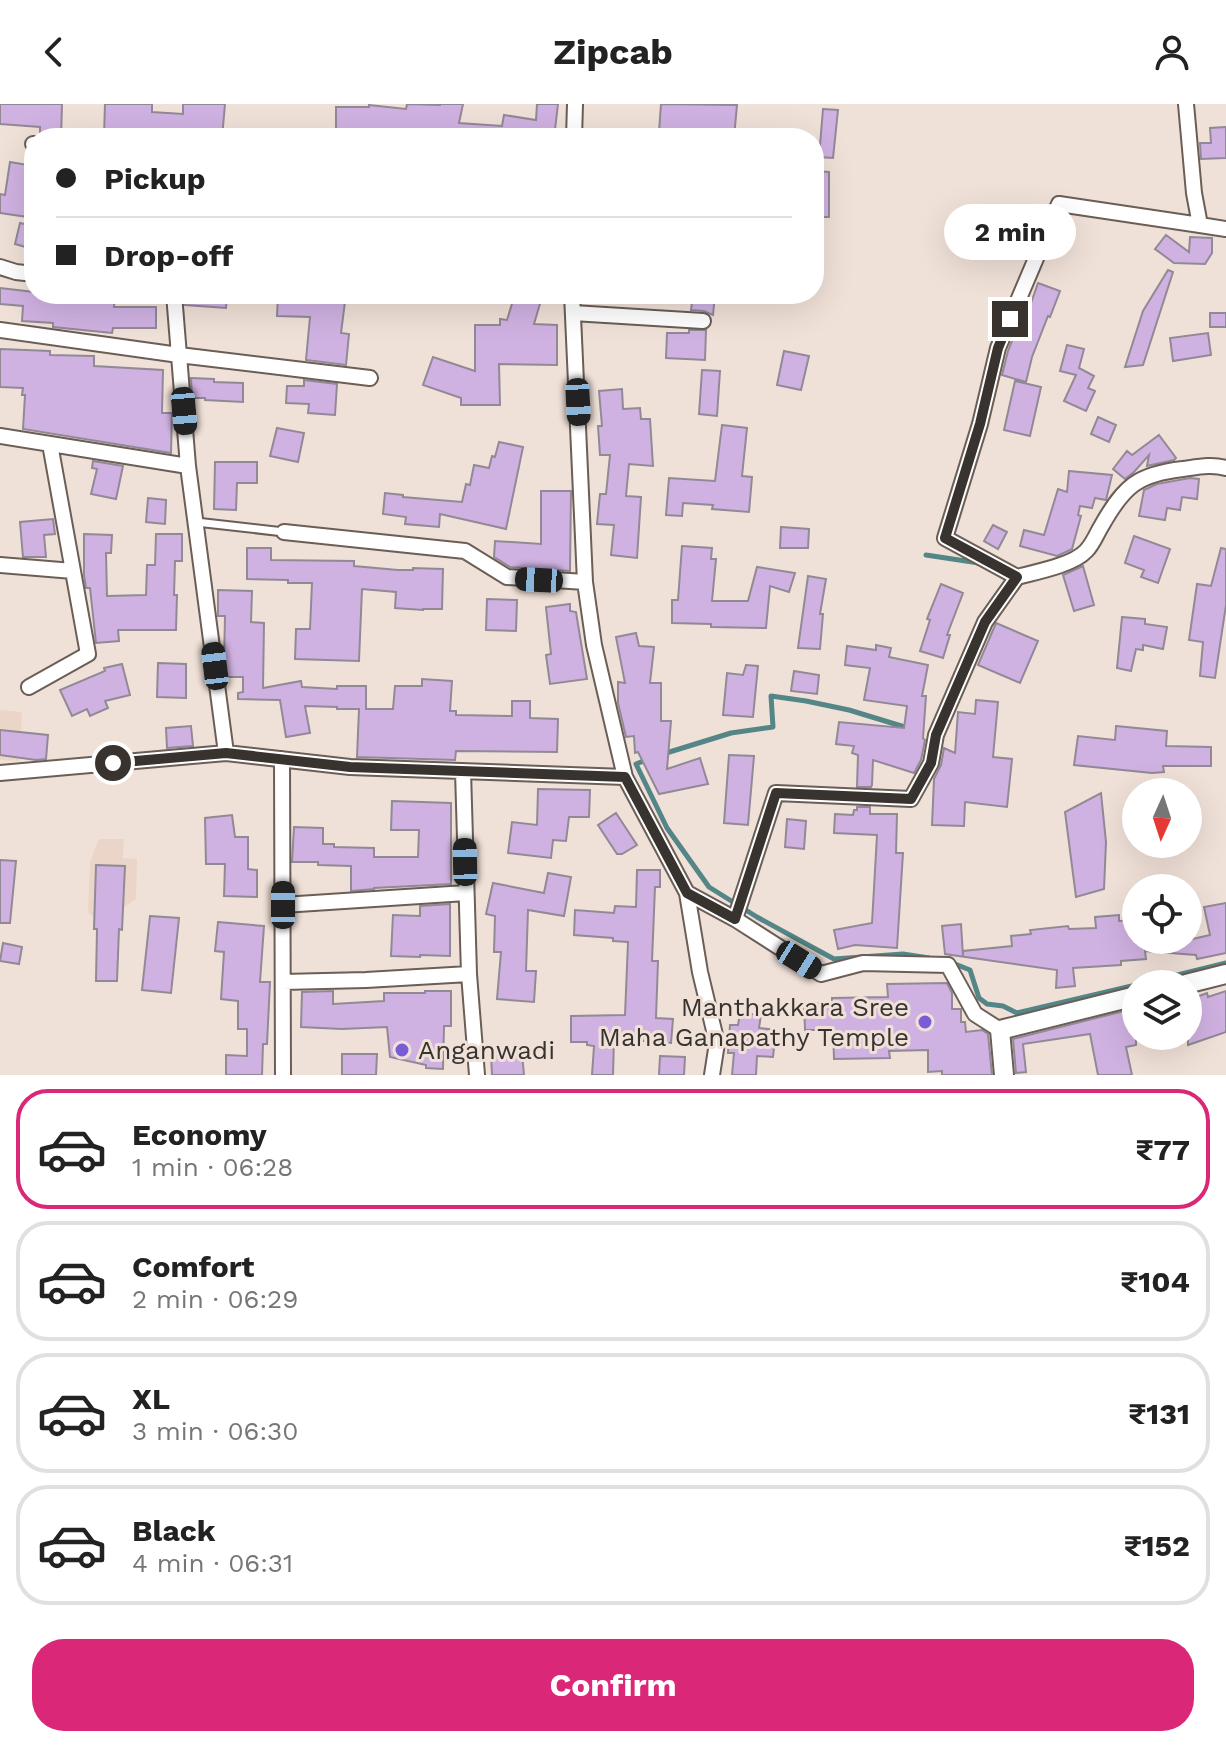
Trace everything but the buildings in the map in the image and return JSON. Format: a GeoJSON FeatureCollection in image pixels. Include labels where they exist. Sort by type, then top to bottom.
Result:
{"type":"FeatureCollection","features":[{"type":"Feature","properties":{"kind":"street"},"geometry":{"type":"LineString","coordinates":[[574,128],[575,104]]}},
{"type":"Feature","properties":{"kind":"street"},"geometry":{"type":"LineString","coordinates":[[1186,104],[1200,225]]}},
{"type":"Feature","properties":{"kind":"street"},"geometry":{"type":"LineString","coordinates":[[1017,577],[945,538],[980,424],[998,348],[1059,204],[1226,229]]}},
{"type":"Feature","properties":{"kind":"street"},"geometry":{"type":"LineString","coordinates":[[0,267],[24,273]]}},
{"type":"Feature","properties":{"kind":"street"},"geometry":{"type":"LineString","coordinates":[[175,304],[188,466],[226,753]]}},
{"type":"Feature","properties":{"kind":"street"},"geometry":{"type":"LineString","coordinates":[[573,304],[585,582],[594,645],[625,777],[687,893],[700,972],[717,1043],[712,1075]]}},
{"type":"Feature","properties":{"kind":"street"},"geometry":{"type":"LineString","coordinates":[[573,313],[703,321]]}},
{"type":"Feature","properties":{"kind":"street"},"geometry":{"type":"LineString","coordinates":[[0,330],[370,378]]}},
{"type":"Feature","properties":{"kind":"street"},"geometry":{"type":"LineString","coordinates":[[0,436],[188,466]]}},
{"type":"Feature","properties":{"kind":"street"},"geometry":{"type":"LineString","coordinates":[[29,687],[88,654],[50,444]]}},
{"type":"Feature","properties":{"kind":"street"},"geometry":{"type":"LineString","coordinates":[[735,919],[776,793],[911,799],[931,763],[936,735],[985,622],[1017,577],[1059,566],[1086,552],[1122,494],[1137,481],[1179,469],[1217,465],[1226,468]]}},
{"type":"Feature","properties":{"kind":"street"},"geometry":{"type":"LineString","coordinates":[[284,532],[465,551],[507,577],[585,582]]}},
{"type":"Feature","properties":{"kind":"street"},"geometry":{"type":"LineString","coordinates":[[0,565],[73,571]]}},
{"type":"Feature","properties":{"kind":"street"},"geometry":{"type":"LineString","coordinates":[[0,773],[226,753],[350,767],[625,777]]}},
{"type":"Feature","properties":{"kind":"street"},"geometry":{"type":"LineString","coordinates":[[282,759],[283,1075]]}},
{"type":"Feature","properties":{"kind":"street"},"geometry":{"type":"LineString","coordinates":[[463,771],[469,974],[477,1075]]}},
{"type":"Feature","properties":{"kind":"street"},"geometry":{"type":"LineString","coordinates":[[283,905],[466,893]]}},
{"type":"Feature","properties":{"kind":"street"},"geometry":{"type":"LineString","coordinates":[[687,893],[735,919],[821,974],[863,963],[948,965],[975,1014],[1000,1030],[1122,1000]]}},
{"type":"Feature","properties":{"kind":"street"},"geometry":{"type":"LineString","coordinates":[[283,982],[469,974]]}},
{"type":"Feature","properties":{"kind":"street"},"geometry":{"type":"LineString","coordinates":[[1202,980],[1226,974]]}},
{"type":"Feature","properties":{"kind":"street"},"geometry":{"type":"LineString","coordinates":[[1000,1030],[1004,1075]]}},
{"type":"Feature","properties":{"kind":"lane"},"geometry":{"type":"LineString","coordinates":[[196,522],[284,532]]}},
{"type":"Feature","properties":{"kind":"shaded area"},"geometry":{"type":"Polygon","coordinates":[[[0,710],[22,712],[19,761],[0,760],[0,710]]]}},
{"type":"Feature","properties":{"kind":"shaded area"},"geometry":{"type":"Polygon","coordinates":[[[99,839],[124,839],[123,858],[137,859],[136,899],[100,924],[88,912],[90,862],[99,839]]]}},
{"type":"Feature","properties":{"kind":"waterway"},"geometry":{"type":"LineString","coordinates":[[926,555],[979,563]]}},
{"type":"Feature","properties":{"kind":"waterway"},"geometry":{"type":"LineString","coordinates":[[663,754],[731,733],[773,727],[771,696],[849,710],[908,728]]}},
{"type":"Feature","properties":{"kind":"waterway"},"geometry":{"type":"LineString","coordinates":[[646,760],[636,764],[667,828],[709,887],[834,959],[903,954],[929,958]]}},
{"type":"Feature","properties":{"kind":"waterway"},"geometry":{"type":"LineString","coordinates":[[950,962],[970,970],[979,998],[987,1004],[1003,1006],[1017,1013],[1122,988]]}},
{"type":"Feature","properties":{"kind":"waterway"},"geometry":{"type":"LineString","coordinates":[[1198,970],[1226,963]]}},
{"type":"Feature","properties":{"kind":"place","name":"Manthakkara Sree Maha Ganapathy Temple"},"geometry":{"type":"Point","coordinates":[925,1022]}},
{"type":"Feature","properties":{"kind":"place","name":"Anganwadi"},"geometry":{"type":"Point","coordinates":[402,1050]}},
{"type":"Feature","properties":{"kind":"route"},"geometry":{"type":"LineString","coordinates":[[113,763],[226,753],[350,767],[625,777],[687,893],[735,919],[776,793],[911,799],[931,763],[936,735],[985,622],[1017,577],[945,538],[980,424],[998,348],[1010,319]]}}]}
